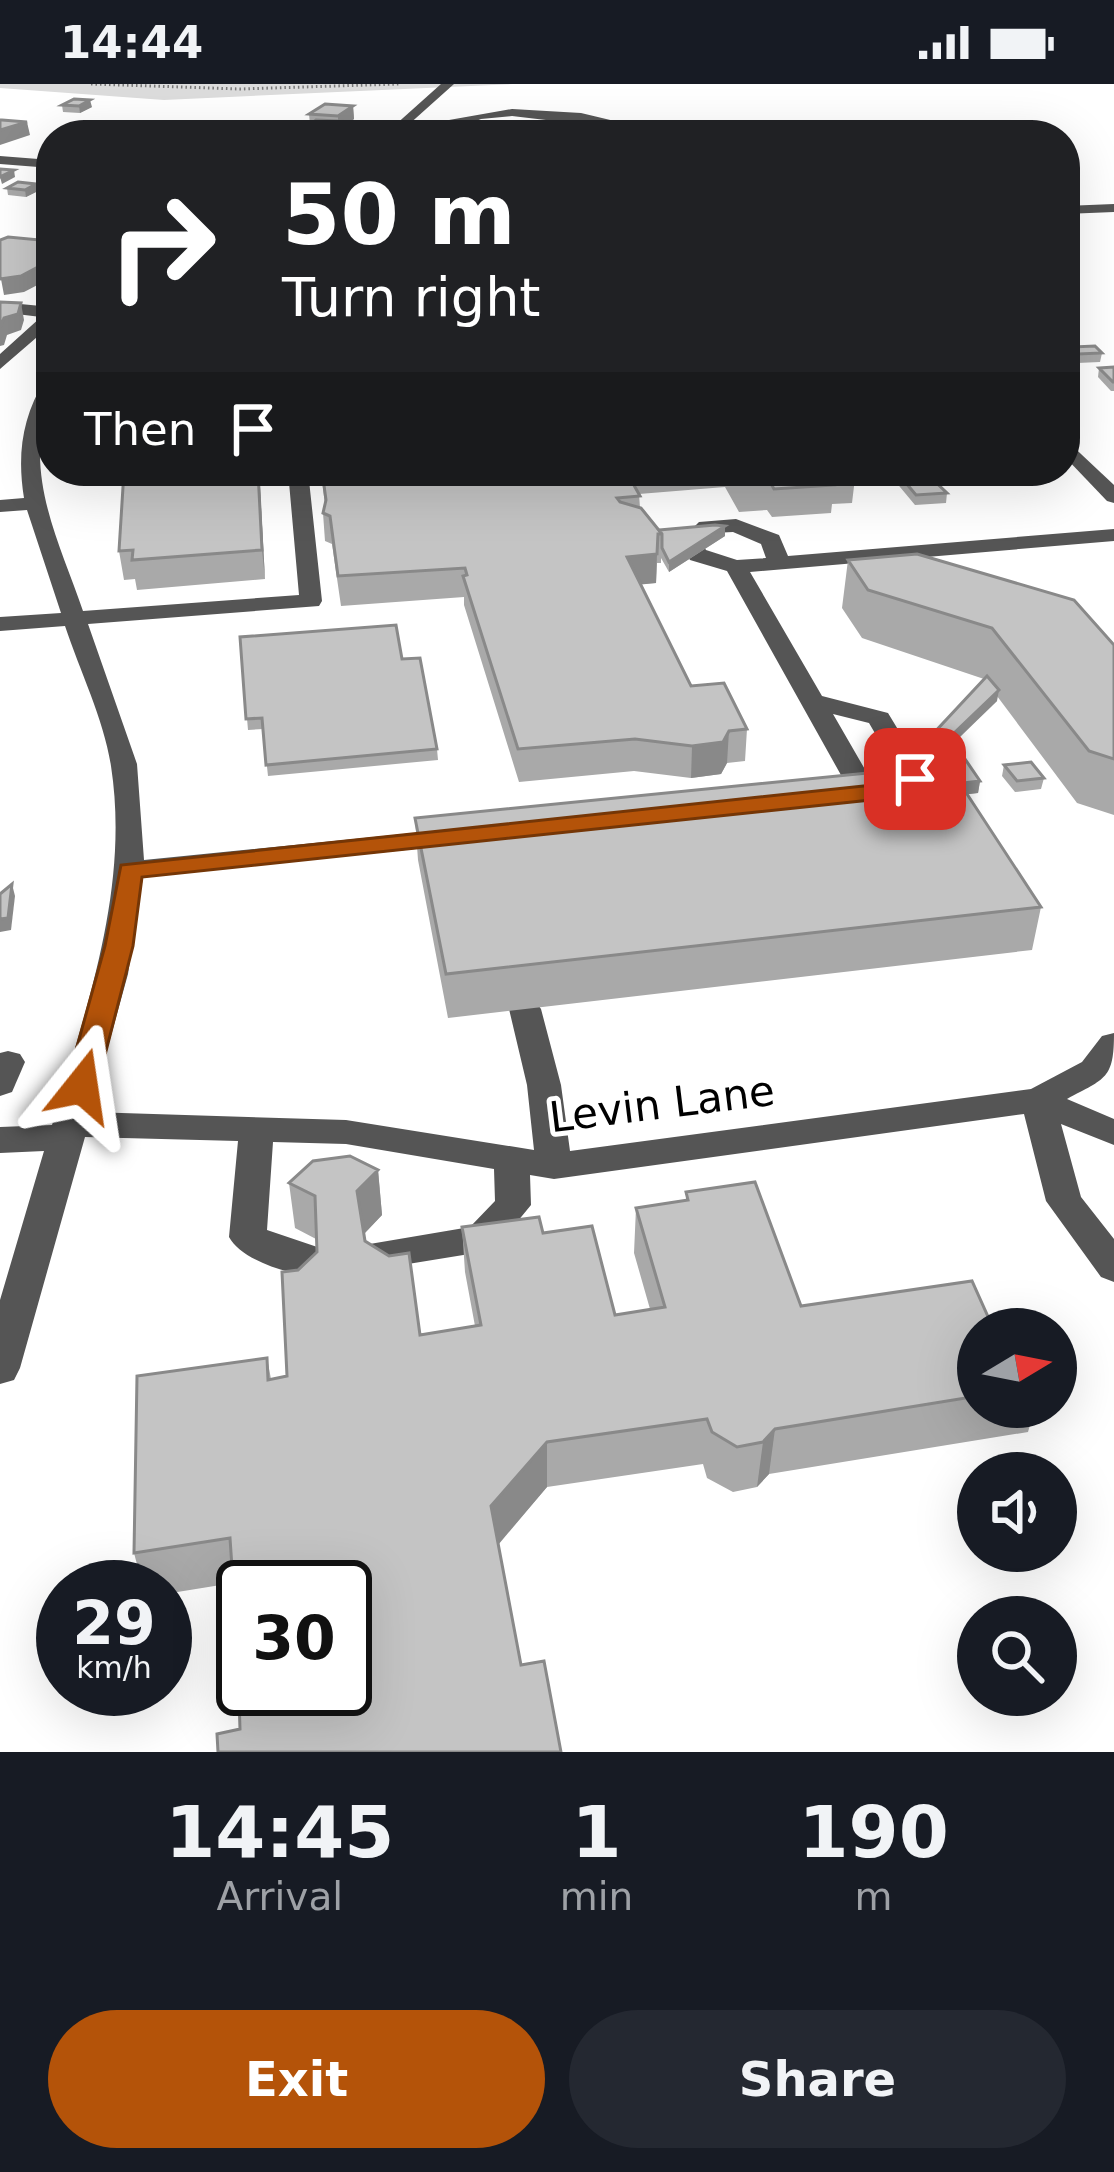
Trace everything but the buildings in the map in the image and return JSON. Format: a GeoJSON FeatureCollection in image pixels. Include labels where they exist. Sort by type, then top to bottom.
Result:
{"type":"FeatureCollection","features":[{"type":"Feature","properties":{"kind":"street"},"geometry":{"type":"LineString","coordinates":[[407,120],[448,84]]}},
{"type":"Feature","properties":{"kind":"street"},"geometry":{"type":"LineString","coordinates":[[462,120],[529,114],[599,120]]}},
{"type":"Feature","properties":{"kind":"street"},"geometry":{"type":"LineString","coordinates":[[0,160],[36,163]]}},
{"type":"Feature","properties":{"kind":"street"},"geometry":{"type":"LineString","coordinates":[[1080,209],[1114,208]]}},
{"type":"Feature","properties":{"kind":"street"},"geometry":{"type":"LineString","coordinates":[[0,307],[36,310]]}},
{"type":"Feature","properties":{"kind":"street"},"geometry":{"type":"LineString","coordinates":[[26,374],[36,427]]}},
{"type":"Feature","properties":{"kind":"street"},"geometry":{"type":"LineString","coordinates":[[1080,461],[1114,497]]}},
{"type":"Feature","properties":{"kind":"street"},"geometry":{"type":"LineString","coordinates":[[0,1368],[112,974],[130,870],[124,764],[35,503],[38,486]]}},
{"type":"Feature","properties":{"kind":"street"},"geometry":{"type":"LineString","coordinates":[[0,624],[310,601],[303,486]]}},
{"type":"Feature","properties":{"kind":"street"},"geometry":{"type":"LineString","coordinates":[[0,506],[35,503]]}},
{"type":"Feature","properties":{"kind":"street"},"geometry":{"type":"LineString","coordinates":[[779,563],[771,540],[753,529],[719,525],[697,532],[691,542],[698,555],[736,568],[1114,535]]}},
{"type":"Feature","properties":{"kind":"street"},"geometry":{"type":"LineString","coordinates":[[736,568],[874,799]]}},
{"type":"Feature","properties":{"kind":"street"},"geometry":{"type":"LineString","coordinates":[[816,702],[879,718],[915,779],[874,799],[833,797]]}},
{"type":"Feature","properties":{"kind":"street"},"geometry":{"type":"LineString","coordinates":[[130,870],[482,834]]}},
{"type":"Feature","properties":{"kind":"street"},"geometry":{"type":"LineString","coordinates":[[525,1009],[544,1085],[554,1166]]}},
{"type":"Feature","properties":{"kind":"street"},"geometry":{"type":"LineString","coordinates":[[1038,1100],[1094,1070],[1114,1044]]}},
{"type":"Feature","properties":{"kind":"street"},"geometry":{"type":"LineString","coordinates":[[1038,1100],[1114,1133]]}},
{"type":"Feature","properties":{"kind":"street"},"geometry":{"type":"LineString","coordinates":[[1038,1100],[1064,1201],[1114,1268]]}},
{"type":"Feature","properties":{"kind":"street","name":"Levin Lane"},"geometry":{"type":"LineString","coordinates":[[0,1140],[70,1131],[346,1132],[512,1163],[554,1166],[1038,1100]]}},
{"type":"Feature","properties":{"kind":"street"},"geometry":{"type":"LineString","coordinates":[[257,1130],[248,1237],[273,1252],[322,1263]]}},
{"type":"Feature","properties":{"kind":"street"},"geometry":{"type":"LineString","coordinates":[[365,1257],[481,1240],[513,1205],[512,1163]]}},
{"type":"Feature","properties":{"kind":"path"},"geometry":{"type":"LineString","coordinates":[[91,84],[240,89],[399,84]]}},
{"type":"Feature","properties":{"kind":"shaded area"},"geometry":{"type":"Polygon","coordinates":[[[0,84],[513,84],[164,100],[0,88],[0,84]]]}},
{"type":"Feature","properties":{"kind":"route"},"geometry":{"type":"LineString","coordinates":[[82,1086],[119,946],[130,870],[899,790],[915,779]]}}]}
